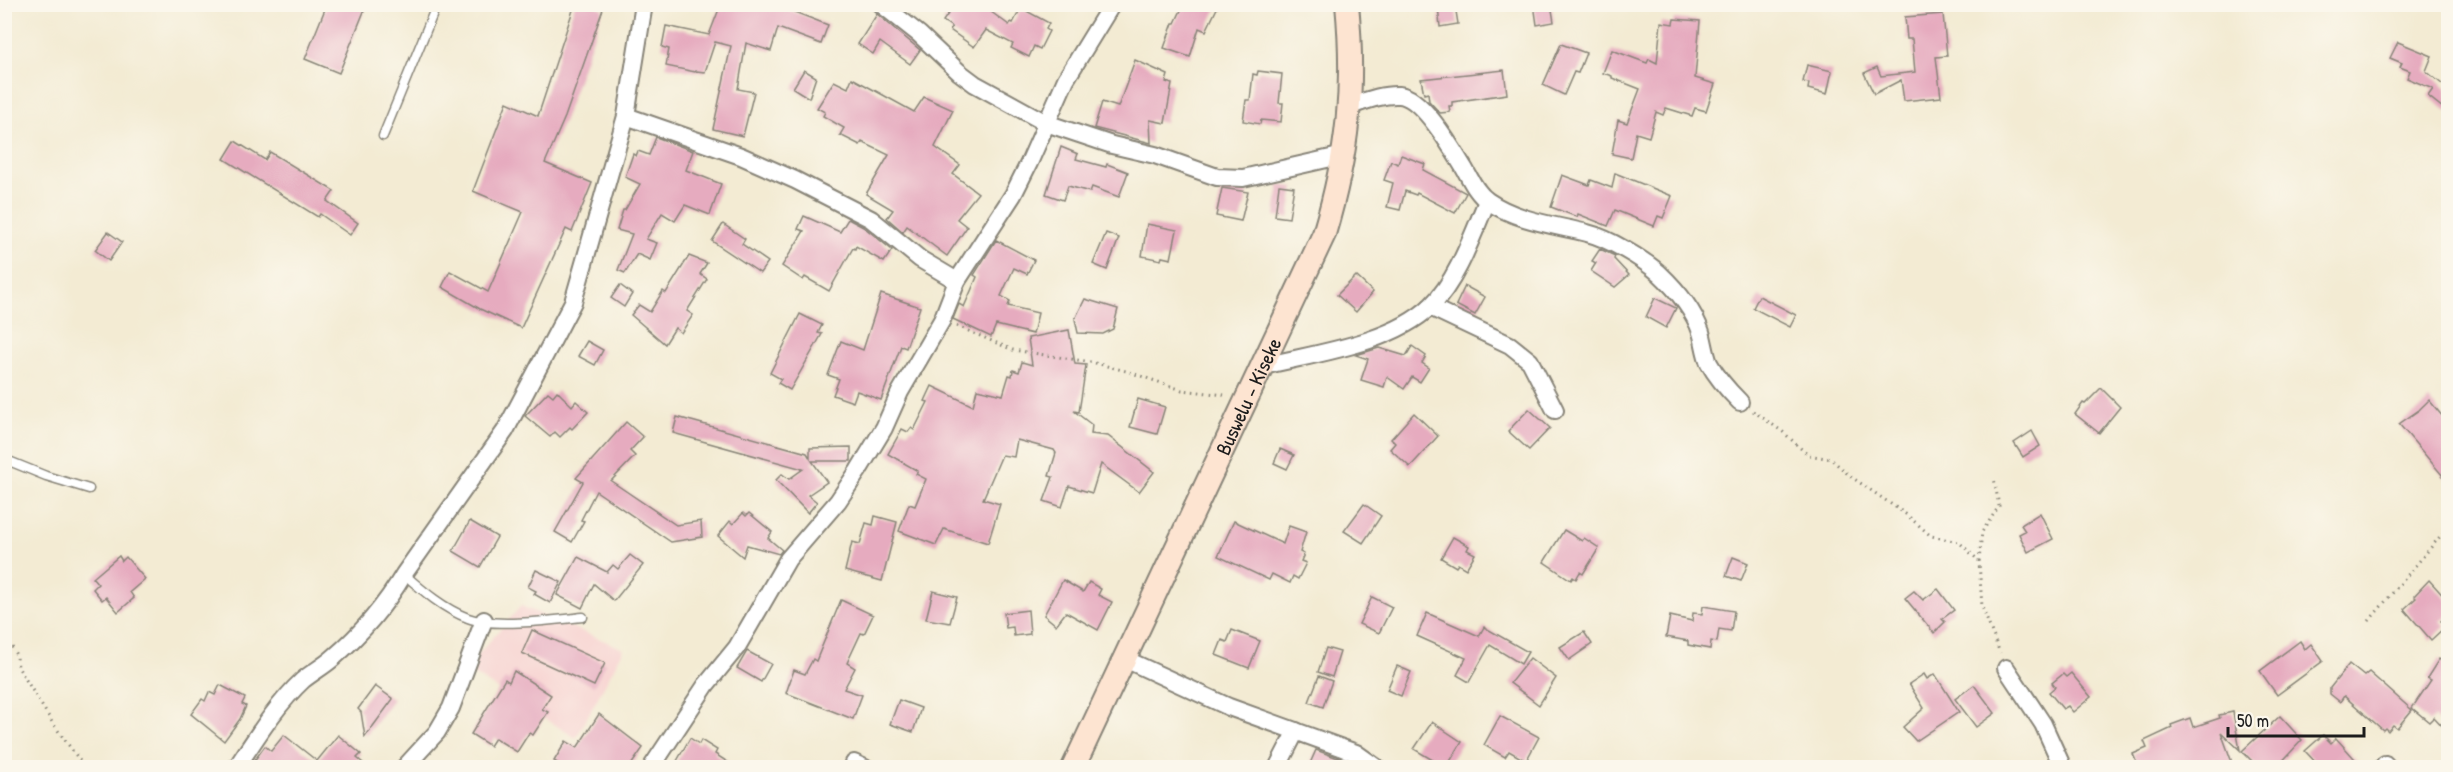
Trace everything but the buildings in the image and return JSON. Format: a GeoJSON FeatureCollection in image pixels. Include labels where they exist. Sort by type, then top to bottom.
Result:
{"type":"FeatureCollection","features":[{"type":"Feature","properties":{"kind":"main road","name":"Buswelu - Kiseke"},"geometry":{"type":"LineString","coordinates":[[1078,767],[1125,659],[1324,234],[1344,156],[1350,106],[1350,36],[1347,4]]}},
{"type":"Feature","properties":{"kind":"street"},"geometry":{"type":"LineString","coordinates":[[236,768],[264,727],[303,681],[333,658],[390,599],[404,574],[506,431],[573,302],[588,257],[626,116],[644,4]]}},
{"type":"Feature","properties":{"kind":"street"},"geometry":{"type":"LineString","coordinates":[[881,4],[919,34],[959,72],[1014,106],[1046,123],[1112,145],[1155,155],[1217,177],[1243,178],[1344,156]]}},
{"type":"Feature","properties":{"kind":"street"},"geometry":{"type":"LineString","coordinates":[[651,768],[706,685],[737,647],[788,560],[838,501],[884,428],[900,392],[942,320],[957,281],[1012,195],[1066,80],[1112,4]]}},
{"type":"Feature","properties":{"kind":"street"},"geometry":{"type":"LineString","coordinates":[[1350,106],[1384,96],[1401,95],[1427,114],[1456,155],[1478,192],[1487,201],[1537,222],[1605,239],[1657,271],[1681,296],[1700,329],[1708,361],[1721,382],[1740,402]]}},
{"type":"Feature","properties":{"kind":"street"},"geometry":{"type":"LineString","coordinates":[[626,116],[741,156],[795,180],[871,219],[920,259],[957,281]]}},
{"type":"Feature","properties":{"kind":"street"},"geometry":{"type":"LineString","coordinates":[[1264,366],[1340,348],[1384,334],[1400,327],[1430,307],[1443,291],[1465,253],[1487,201]]}},
{"type":"Feature","properties":{"kind":"street"},"geometry":{"type":"LineString","coordinates":[[1430,307],[1510,345],[1530,360],[1555,410]]}},
{"type":"Feature","properties":{"kind":"street"},"geometry":{"type":"LineString","coordinates":[[404,768],[437,732],[451,708],[484,621]]}},
{"type":"Feature","properties":{"kind":"street"},"geometry":{"type":"LineString","coordinates":[[1125,659],[1229,707],[1356,753],[1377,768]]}},
{"type":"Feature","properties":{"kind":"street"},"geometry":{"type":"LineString","coordinates":[[2006,668],[2043,724],[2063,768]]}},
{"type":"Feature","properties":{"kind":"street"},"geometry":{"type":"LineString","coordinates":[[1277,768],[1296,731]]}},
{"type":"Feature","properties":{"kind":"lane"},"geometry":{"type":"LineString","coordinates":[[384,136],[437,4]]}},
{"type":"Feature","properties":{"kind":"lane"},"geometry":{"type":"LineString","coordinates":[[4,459],[46,476],[89,489]]}},
{"type":"Feature","properties":{"kind":"lane"},"geometry":{"type":"LineString","coordinates":[[404,574],[434,600],[470,619],[532,622],[583,617]]}},
{"type":"Feature","properties":{"kind":"path"},"geometry":{"type":"LineString","coordinates":[[942,320],[1013,350],[1090,362],[1126,371],[1182,390],[1249,398]]}},
{"type":"Feature","properties":{"kind":"path"},"geometry":{"type":"LineString","coordinates":[[1740,402],[1783,432],[1808,454],[1831,459],[1850,476],[1907,515],[1931,536],[1959,542],[1979,561]]}},
{"type":"Feature","properties":{"kind":"path"},"geometry":{"type":"LineString","coordinates":[[1994,478],[1999,506],[1982,532],[1979,561],[1982,607],[2006,668]]}},
{"type":"Feature","properties":{"kind":"path"},"geometry":{"type":"LineString","coordinates":[[2369,621],[2448,527]]}},
{"type":"Feature","properties":{"kind":"path"},"geometry":{"type":"LineString","coordinates":[[4,631],[17,657],[18,667],[52,722],[85,768]]}},
{"type":"Feature","properties":{"kind":"shaded area"},"geometry":{"type":"Polygon","coordinates":[[[521,606],[624,649],[576,738],[465,669],[521,606]]]}}]}
